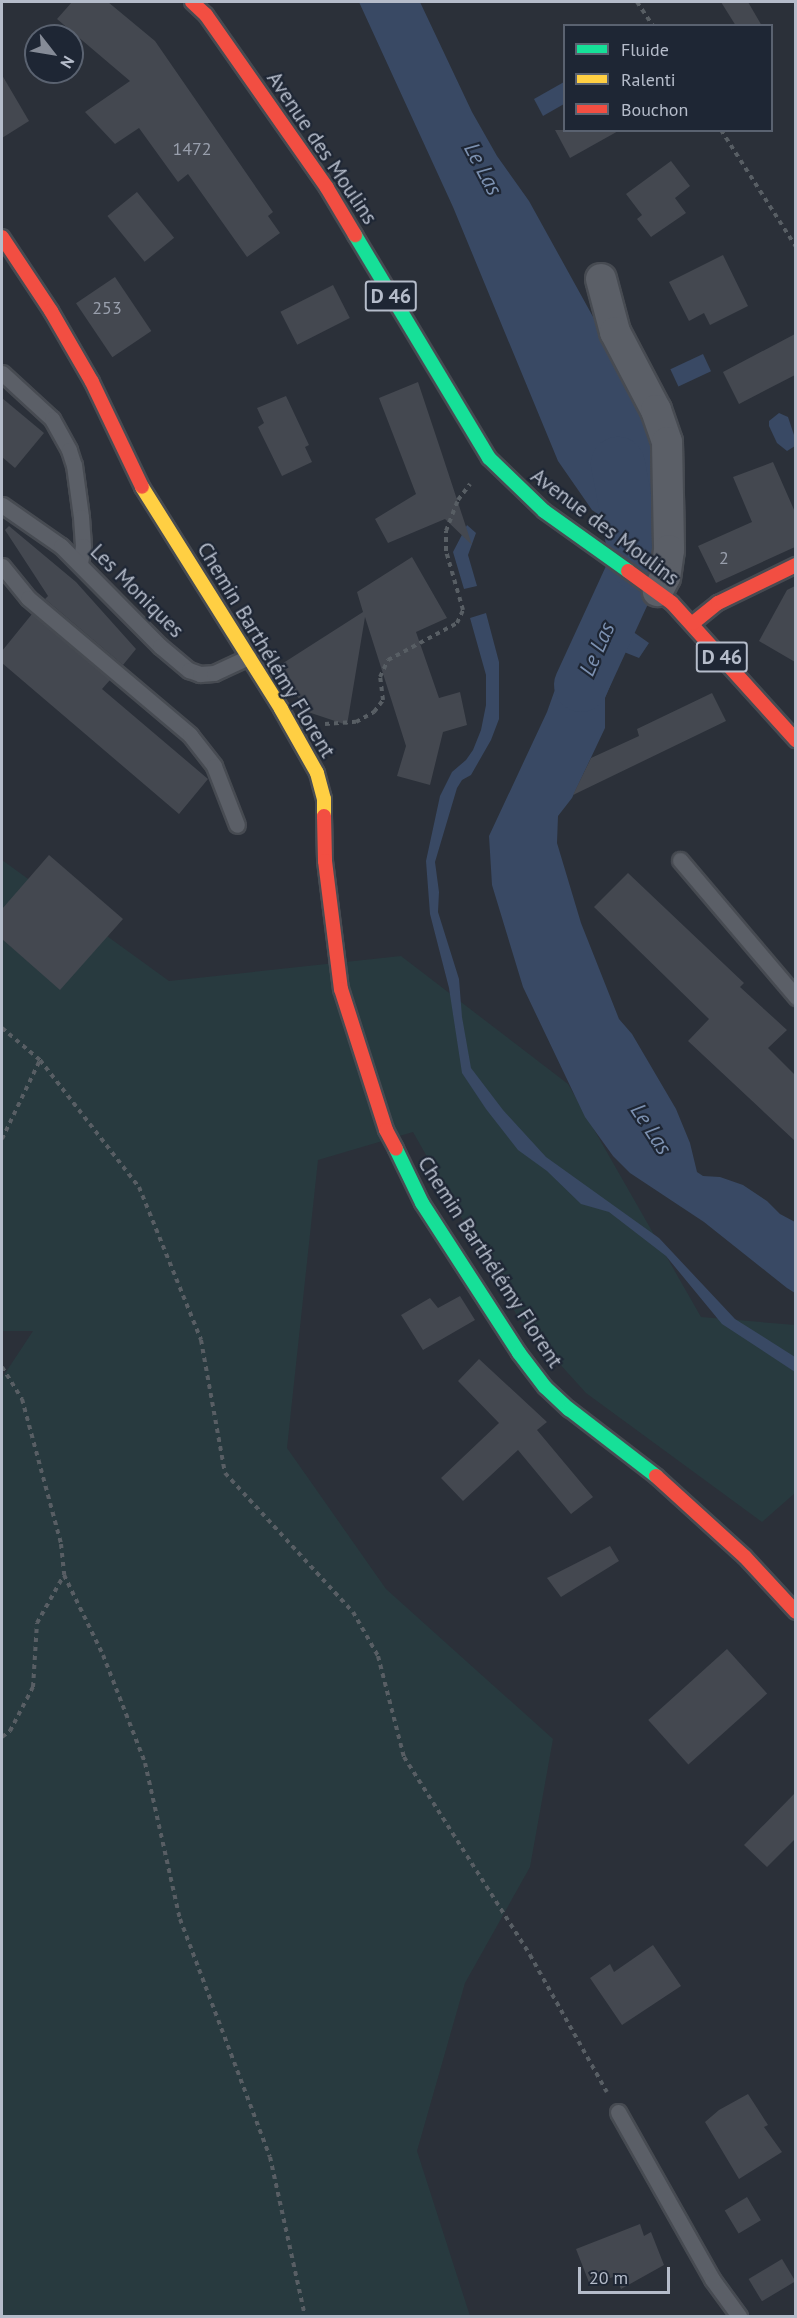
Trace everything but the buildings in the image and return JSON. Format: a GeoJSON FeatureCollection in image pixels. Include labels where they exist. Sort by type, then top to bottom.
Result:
{"type":"FeatureCollection","features":[{"type":"Feature","properties":{"kind":"street","name":"Avenue des Moulins"},"geometry":{"type":"LineString","coordinates":[[192,2],[206,15],[327,188],[494,464],[544,511],[651,586],[693,623],[795,740]]}},
{"type":"Feature","properties":{"kind":"street","name":"Chemin Barthélémy Florent"},"geometry":{"type":"LineString","coordinates":[[2,237],[51,311],[92,382],[146,493],[249,657],[317,773],[322,792],[325,861],[341,989],[386,1130],[422,1203],[519,1353],[545,1387],[562,1404],[642,1463],[745,1557],[795,1612]]}},
{"type":"Feature","properties":{"kind":"street"},"geometry":{"type":"LineString","coordinates":[[601,279],[615,332],[647,391],[667,442],[669,550],[667,568],[651,586]]}},
{"type":"Feature","properties":{"kind":"street"},"geometry":{"type":"LineString","coordinates":[[693,623],[718,603],[795,565]]}},
{"type":"Feature","properties":{"kind":"lane"},"geometry":{"type":"LineString","coordinates":[[2,373],[52,419],[69,450],[74,465],[81,517],[83,546],[80,563]]}},
{"type":"Feature","properties":{"kind":"lane","name":"Les Moniques"},"geometry":{"type":"LineString","coordinates":[[2,506],[61,546],[160,646],[189,670],[200,674],[214,673],[249,657]]}},
{"type":"Feature","properties":{"kind":"lane"},"geometry":{"type":"LineString","coordinates":[[2,566],[28,598],[190,735],[214,766],[237,825]]}},
{"type":"Feature","properties":{"kind":"lane"},"geometry":{"type":"LineString","coordinates":[[680,860],[792,987]]}},
{"type":"Feature","properties":{"kind":"lane"},"geometry":{"type":"LineString","coordinates":[[618,2112],[707,2270],[739,2316]]}},
{"type":"Feature","properties":{"kind":"path"},"geometry":{"type":"LineString","coordinates":[[637,2],[652,24]]}},
{"type":"Feature","properties":{"kind":"path"},"geometry":{"type":"LineString","coordinates":[[722,132],[795,247]]}},
{"type":"Feature","properties":{"kind":"path"},"geometry":{"type":"LineString","coordinates":[[288,722],[345,724],[365,718],[374,712],[383,700],[380,677],[388,660],[458,623],[463,610],[446,551],[446,531],[458,500],[473,481],[494,464]]}},
{"type":"Feature","properties":{"kind":"path"},"geometry":{"type":"LineString","coordinates":[[2,1028],[40,1060],[139,1187],[201,1340],[225,1473],[353,1612],[378,1656],[404,1756],[530,1955],[618,2112]]}},
{"type":"Feature","properties":{"kind":"path"},"geometry":{"type":"LineString","coordinates":[[2,1139],[40,1060]]}},
{"type":"Feature","properties":{"kind":"path"},"geometry":{"type":"LineString","coordinates":[[2,1367],[22,1399],[61,1544],[64,1575],[103,1654],[145,1763],[180,1919],[270,2157],[305,2316]]}},
{"type":"Feature","properties":{"kind":"path"},"geometry":{"type":"LineString","coordinates":[[2,1737],[10,1731],[33,1687],[37,1623],[64,1575]]}},
{"type":"Feature","properties":{"kind":"shaded area"},"geometry":{"type":"Polygon","coordinates":[[[2,860],[169,981],[401,956],[568,1084],[701,1317],[795,1325],[795,1493],[762,1522],[586,1393],[519,1319],[413,1132],[318,1160],[287,1448],[386,1589],[553,1739],[530,1867],[465,1983],[417,2151],[470,2316],[2,2316],[2,1378],[33,1331],[2,1331],[2,860]]]}},
{"type":"Feature","properties":{"kind":"water"},"geometry":{"type":"Polygon","coordinates":[[[359,2],[420,2],[472,112],[497,156],[529,201],[628,380],[652,433],[651,550],[592,510],[558,461],[453,207],[359,2]]]}},
{"type":"Feature","properties":{"kind":"water"},"geometry":{"type":"Polygon","coordinates":[[[563,83],[563,105],[543,116],[534,99],[563,83]]]}},
{"type":"Feature","properties":{"kind":"water"},"geometry":{"type":"Polygon","coordinates":[[[703,354],[711,371],[678,386],[670,369],[703,354]]]}},
{"type":"Feature","properties":{"kind":"water"},"geometry":{"type":"Polygon","coordinates":[[[779,413],[788,417],[795,438],[795,446],[787,451],[777,443],[769,426],[769,421],[779,413]]]}},
{"type":"Feature","properties":{"kind":"water"},"geometry":{"type":"Polygon","coordinates":[[[467,525],[476,533],[468,555],[477,586],[464,589],[453,552],[467,525]]]}},
{"type":"Feature","properties":{"kind":"water"},"geometry":{"type":"Polygon","coordinates":[[[592,603],[649,643],[639,658],[624,652],[605,698],[605,728],[572,798],[558,816],[557,843],[581,923],[619,1019],[632,1034],[676,1109],[690,1143],[697,1172],[703,1176],[720,1177],[743,1185],[767,1201],[780,1214],[795,1222],[795,1293],[704,1222],[630,1173],[613,1156],[585,1117],[523,987],[492,885],[489,836],[547,712],[568,653],[592,603]]]}},
{"type":"Feature","properties":{"kind":"water"},"geometry":{"type":"Polygon","coordinates":[[[486,613],[499,662],[499,719],[491,740],[471,775],[462,780],[457,788],[435,862],[439,892],[438,912],[459,979],[462,1017],[471,1068],[503,1110],[546,1157],[659,1238],[735,1319],[795,1357],[795,1372],[722,1324],[666,1256],[609,1212],[581,1204],[547,1171],[518,1150],[462,1073],[449,988],[430,914],[426,861],[440,796],[452,772],[466,760],[473,750],[481,730],[486,705],[486,675],[470,618],[486,613]]]}},
{"type":"Feature","properties":{"kind":"waterway","name":"Le Las"},"geometry":{"type":"LineString","coordinates":[[581,685],[637,563],[618,464]]}},
{"type":"Feature","properties":{"kind":"traffic: fast"},"geometry":{"type":"LineString","coordinates":[[355,235],[489,458],[544,511],[628,571]]}},
{"type":"Feature","properties":{"kind":"traffic: fast"},"geometry":{"type":"LineString","coordinates":[[396,1149],[422,1203],[519,1353],[545,1387],[569,1409],[656,1476]]}},
{"type":"Feature","properties":{"kind":"traffic: slow"},"geometry":{"type":"LineString","coordinates":[[142,487],[281,709],[317,773],[324,799],[324,816]]}},
{"type":"Feature","properties":{"kind":"traffic: jam"},"geometry":{"type":"LineString","coordinates":[[192,2],[206,15],[327,188],[355,235]]}},
{"type":"Feature","properties":{"kind":"traffic: jam"},"geometry":{"type":"LineString","coordinates":[[2,237],[51,311],[92,382],[142,487]]}},
{"type":"Feature","properties":{"kind":"traffic: jam"},"geometry":{"type":"LineString","coordinates":[[693,623],[718,603],[796,565]]}},
{"type":"Feature","properties":{"kind":"traffic: jam"},"geometry":{"type":"LineString","coordinates":[[628,571],[672,603],[796,740]]}},
{"type":"Feature","properties":{"kind":"traffic: jam"},"geometry":{"type":"LineString","coordinates":[[324,816],[325,861],[341,989],[386,1130],[396,1149]]}},
{"type":"Feature","properties":{"kind":"traffic: jam"},"geometry":{"type":"LineString","coordinates":[[656,1476],[745,1557],[796,1612]]}}]}
